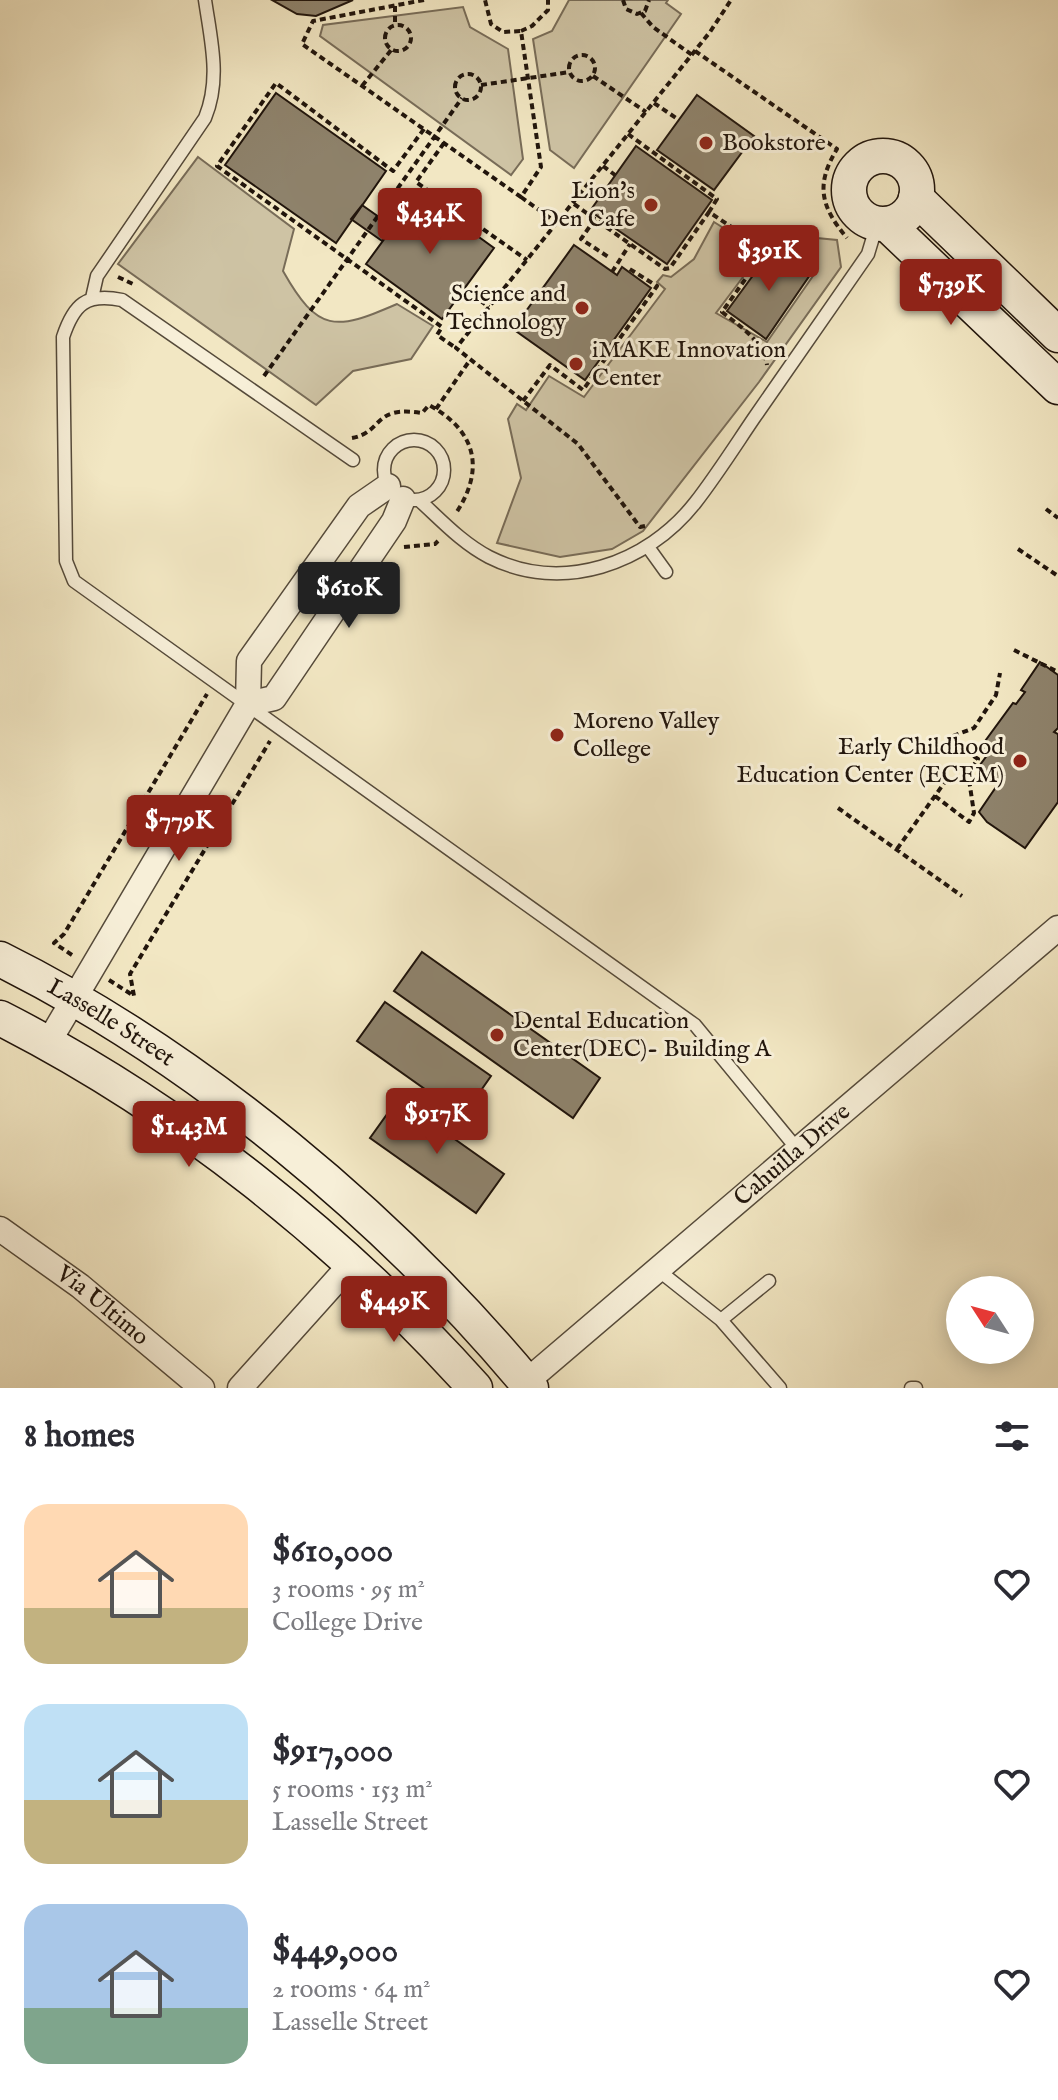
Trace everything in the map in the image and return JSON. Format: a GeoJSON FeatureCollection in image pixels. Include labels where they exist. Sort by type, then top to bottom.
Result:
{"type":"FeatureCollection","features":[{"type":"Feature","properties":{"kind":"main road"},"geometry":{"type":"LineString","coordinates":[[870,229],[902,218],[916,198],[915,179],[903,163],[884,157],[865,162],[852,178],[850,198],[860,216],[870,229],[1058,387]]}},
{"type":"Feature","properties":{"kind":"main road"},"geometry":{"type":"LineString","coordinates":[[916,198],[1058,335]]}},
{"type":"Feature","properties":{"kind":"main road","name":"Lasselle Street"},"geometry":{"type":"LineString","coordinates":[[0,959],[127,1031],[320,1175],[400,1248],[528,1385]]}},
{"type":"Feature","properties":{"kind":"main road","name":"Lasselle Street"},"geometry":{"type":"LineString","coordinates":[[0,1018],[48,1043],[211,1150],[352,1263],[475,1388]]}},
{"type":"Feature","properties":{"kind":"main road"},"geometry":{"type":"LineString","coordinates":[[352,1263],[371,1262],[396,1271],[501,1381],[528,1385]]}},
{"type":"Feature","properties":{"kind":"street"},"geometry":{"type":"LineString","coordinates":[[248,704],[274,698],[394,521],[403,495]]}},
{"type":"Feature","properties":{"kind":"street"},"geometry":{"type":"LineString","coordinates":[[48,1043],[248,704],[249,661],[359,506],[403,495]]}},
{"type":"Feature","properties":{"kind":"street","name":"Cahuilla Drive"},"geometry":{"type":"LineString","coordinates":[[528,1385],[1058,928]]}},
{"type":"Feature","properties":{"kind":"street","name":"Via Ultimo"},"geometry":{"type":"LineString","coordinates":[[0,1229],[80,1286],[202,1388]]}},
{"type":"Feature","properties":{"kind":"street"},"geometry":{"type":"LineString","coordinates":[[240,1388],[352,1263]]}},
{"type":"Feature","properties":{"kind":"lane"},"geometry":{"type":"LineString","coordinates":[[92,298],[97,276],[205,118],[214,96],[215,62],[205,0]]}},
{"type":"Feature","properties":{"kind":"lane"},"geometry":{"type":"LineString","coordinates":[[403,495],[430,495],[443,477],[443,465],[431,445],[409,441],[389,453],[384,475],[403,495],[490,558],[553,573],[586,571],[616,564],[648,547],[694,504],[868,254],[870,229]]}},
{"type":"Feature","properties":{"kind":"lane"},"geometry":{"type":"LineString","coordinates":[[353,460],[122,300],[92,298],[79,306],[63,337],[68,571],[74,581],[695,1025],[798,1150]]}},
{"type":"Feature","properties":{"kind":"lane"},"geometry":{"type":"LineString","coordinates":[[648,547],[666,572]]}},
{"type":"Feature","properties":{"kind":"lane"},"geometry":{"type":"LineString","coordinates":[[658,1270],[721,1320],[780,1388]]}},
{"type":"Feature","properties":{"kind":"lane"},"geometry":{"type":"LineString","coordinates":[[721,1320],[769,1281]]}},
{"type":"Feature","properties":{"kind":"path"},"geometry":{"type":"LineString","coordinates":[[424,0],[313,21],[302,44],[557,223]]}},
{"type":"Feature","properties":{"kind":"path"},"geometry":{"type":"LineString","coordinates":[[485,0],[491,24],[503,32],[521,31],[532,26],[548,10],[548,0]]}},
{"type":"Feature","properties":{"kind":"path"},"geometry":{"type":"LineString","coordinates":[[623,0],[629,12],[641,13],[653,27],[837,149],[825,168],[824,200],[832,220],[870,229]]}},
{"type":"Feature","properties":{"kind":"path"},"geometry":{"type":"LineString","coordinates":[[641,13],[649,0]]}},
{"type":"Feature","properties":{"kind":"path"},"geometry":{"type":"LineString","coordinates":[[456,348],[694,53],[731,0]]}},
{"type":"Feature","properties":{"kind":"path"},"geometry":{"type":"LineString","coordinates":[[392,49],[386,34],[395,26],[395,6]]}},
{"type":"Feature","properties":{"kind":"path"},"geometry":{"type":"LineString","coordinates":[[392,49],[404,50],[411,41],[407,29],[395,26]]}},
{"type":"Feature","properties":{"kind":"path"},"geometry":{"type":"LineString","coordinates":[[521,31],[525,77],[541,167],[521,197]]}},
{"type":"Feature","properties":{"kind":"path"},"geometry":{"type":"LineString","coordinates":[[362,86],[392,49]]}},
{"type":"Feature","properties":{"kind":"path"},"geometry":{"type":"LineString","coordinates":[[570,72],[573,59],[585,55],[594,63],[593,76]]}},
{"type":"Feature","properties":{"kind":"path"},"geometry":{"type":"LineString","coordinates":[[481,85],[570,72],[582,81],[593,76]]}},
{"type":"Feature","properties":{"kind":"path"},"geometry":{"type":"LineString","coordinates":[[462,98],[455,87],[461,76],[474,75],[481,85]]}},
{"type":"Feature","properties":{"kind":"path"},"geometry":{"type":"LineString","coordinates":[[593,76],[646,112]]}},
{"type":"Feature","properties":{"kind":"path"},"geometry":{"type":"LineString","coordinates":[[424,129],[393,171],[276,83],[217,166],[442,327],[437,335],[578,444],[640,527],[655,524]]}},
{"type":"Feature","properties":{"kind":"path"},"geometry":{"type":"LineString","coordinates":[[462,98],[474,98],[481,85]]}},
{"type":"Feature","properties":{"kind":"path"},"geometry":{"type":"LineString","coordinates":[[264,376],[462,98]]}},
{"type":"Feature","properties":{"kind":"path"},"geometry":{"type":"LineString","coordinates":[[654,103],[679,120]]}},
{"type":"Feature","properties":{"kind":"path"},"geometry":{"type":"LineString","coordinates":[[573,203],[665,269],[670,268],[717,199],[628,134]]}},
{"type":"Feature","properties":{"kind":"path"},"geometry":{"type":"LineString","coordinates":[[444,143],[416,182],[527,260]]}},
{"type":"Feature","properties":{"kind":"path"},"geometry":{"type":"LineString","coordinates":[[603,166],[615,175]]}},
{"type":"Feature","properties":{"kind":"path"},"geometry":{"type":"LineString","coordinates":[[709,212],[766,250],[722,312],[749,333],[766,357],[768,369]]}},
{"type":"Feature","properties":{"kind":"path"},"geometry":{"type":"LineString","coordinates":[[595,219],[581,239],[610,258]]}},
{"type":"Feature","properties":{"kind":"path"},"geometry":{"type":"LineString","coordinates":[[612,272],[630,244]]}},
{"type":"Feature","properties":{"kind":"path"},"geometry":{"type":"LineString","coordinates":[[523,401],[550,365],[583,390],[657,286],[628,268]]}},
{"type":"Feature","properties":{"kind":"path"},"geometry":{"type":"LineString","coordinates":[[464,289],[489,307]]}},
{"type":"Feature","properties":{"kind":"path"},"geometry":{"type":"LineString","coordinates":[[436,409],[470,360]]}},
{"type":"Feature","properties":{"kind":"path"},"geometry":{"type":"LineString","coordinates":[[1046,509],[1058,518]]}},
{"type":"Feature","properties":{"kind":"path"},"geometry":{"type":"LineString","coordinates":[[1018,549],[1058,576]]}},
{"type":"Feature","properties":{"kind":"path"},"geometry":{"type":"LineString","coordinates":[[1014,650],[1058,672]]}},
{"type":"Feature","properties":{"kind":"path"},"geometry":{"type":"LineString","coordinates":[[935,796],[969,822],[974,813],[968,773],[978,759],[952,739],[974,728],[996,695],[1000,673]]}},
{"type":"Feature","properties":{"kind":"path"},"geometry":{"type":"LineString","coordinates":[[896,849],[947,779]]}},
{"type":"Feature","properties":{"kind":"path"},"geometry":{"type":"LineString","coordinates":[[838,808],[962,896]]}},
{"type":"Feature","properties":{"kind":"shaded area"},"geometry":{"type":"Polygon","coordinates":[[[569,0],[668,0],[666,3],[681,14],[574,168],[550,150],[533,39],[552,31],[569,0]]]}},
{"type":"Feature","properties":{"kind":"shaded area"},"geometry":{"type":"Polygon","coordinates":[[[463,7],[470,27],[508,49],[523,159],[511,175],[320,36],[323,25],[463,7]]]}},
{"type":"Feature","properties":{"kind":"shaded area"},"geometry":{"type":"Polygon","coordinates":[[[198,157],[294,229],[283,271],[295,291],[318,316],[343,322],[397,304],[433,326],[411,359],[353,371],[316,405],[118,264],[198,157]]]}},
{"type":"Feature","properties":{"kind":"shaded area"},"geometry":{"type":"Polygon","coordinates":[[[714,222],[744,241],[743,277],[716,313],[767,342],[813,276],[779,247],[786,235],[837,240],[841,267],[759,382],[643,531],[612,549],[560,557],[497,543],[521,478],[508,419],[517,404],[526,410],[549,376],[584,397],[665,289],[657,282],[663,275],[671,277],[694,259],[714,222]]]}},
{"type":"Feature","properties":{"kind":"building"},"geometry":{"type":"Polygon","coordinates":[[[272,0],[353,0],[316,16],[297,14],[272,0]]]}},
{"type":"Feature","properties":{"kind":"building"},"geometry":{"type":"Polygon","coordinates":[[[276,93],[386,171],[336,243],[225,165],[276,93]]]}},
{"type":"Feature","properties":{"kind":"building","name":"Bookstore"},"geometry":{"type":"Polygon","coordinates":[[[697,95],[754,136],[714,190],[657,150],[697,95]]]}},
{"type":"Feature","properties":{"kind":"building","name":"Lion's Den Cafe"},"geometry":{"type":"Polygon","coordinates":[[[636,146],[712,200],[667,264],[590,211],[636,146]]]}},
{"type":"Feature","properties":{"kind":"building"},"geometry":{"type":"Polygon","coordinates":[[[418,193],[494,248],[442,319],[366,264],[418,193]]]}},
{"type":"Feature","properties":{"kind":"building"},"geometry":{"type":"Polygon","coordinates":[[[362,205],[393,227],[382,241],[351,219],[362,205]]]}},
{"type":"Feature","properties":{"kind":"building","name":"Science and Technology"},"geometry":{"type":"Polygon","coordinates":[[[574,245],[617,275],[622,267],[651,288],[585,380],[513,329],[574,245]]]}},
{"type":"Feature","properties":{"kind":"building"},"geometry":{"type":"Polygon","coordinates":[[[773,248],[810,275],[766,339],[727,311],[773,248]]]}},
{"type":"Feature","properties":{"kind":"building","name":"Early Childhood Education Center (ECEM)"},"geometry":{"type":"Polygon","coordinates":[[[1040,662],[1058,675],[1058,728],[1054,732],[1058,734],[1058,802],[1025,848],[987,822],[979,812],[998,784],[977,769],[988,754],[980,748],[1013,703],[1016,704],[1025,692],[1021,690],[1040,662]]]}},
{"type":"Feature","properties":{"kind":"building","name":"Dental Education Center(DEC)- Building A"},"geometry":{"type":"Polygon","coordinates":[[[422,952],[600,1078],[573,1118],[394,991],[422,952]]]}},
{"type":"Feature","properties":{"kind":"building"},"geometry":{"type":"Polygon","coordinates":[[[385,1002],[491,1076],[463,1116],[357,1041],[385,1002]]]}},
{"type":"Feature","properties":{"kind":"building"},"geometry":{"type":"Polygon","coordinates":[[[398,1099],[504,1174],[476,1213],[370,1138],[398,1099]]]}},
{"type":"Feature","properties":{"kind":"place","name":"Bookstore"},"geometry":{"type":"Point","coordinates":[706,143]}},
{"type":"Feature","properties":{"kind":"place","name":"Lion's Den Cafe"},"geometry":{"type":"Point","coordinates":[651,205]}},
{"type":"Feature","properties":{"kind":"place","name":"Science and Technology"},"geometry":{"type":"Point","coordinates":[582,308]}},
{"type":"Feature","properties":{"kind":"place","name":"iMAKE Innovation Center"},"geometry":{"type":"Point","coordinates":[576,364]}},
{"type":"Feature","properties":{"kind":"place","name":"Moreno Valley College"},"geometry":{"type":"Point","coordinates":[557,735]}},
{"type":"Feature","properties":{"kind":"place","name":"Early Childhood Education Center (ECEM)"},"geometry":{"type":"Point","coordinates":[1020,761]}},
{"type":"Feature","properties":{"kind":"place","name":"Dental Education Center(DEC)- Building A"},"geometry":{"type":"Point","coordinates":[497,1035]}}]}
